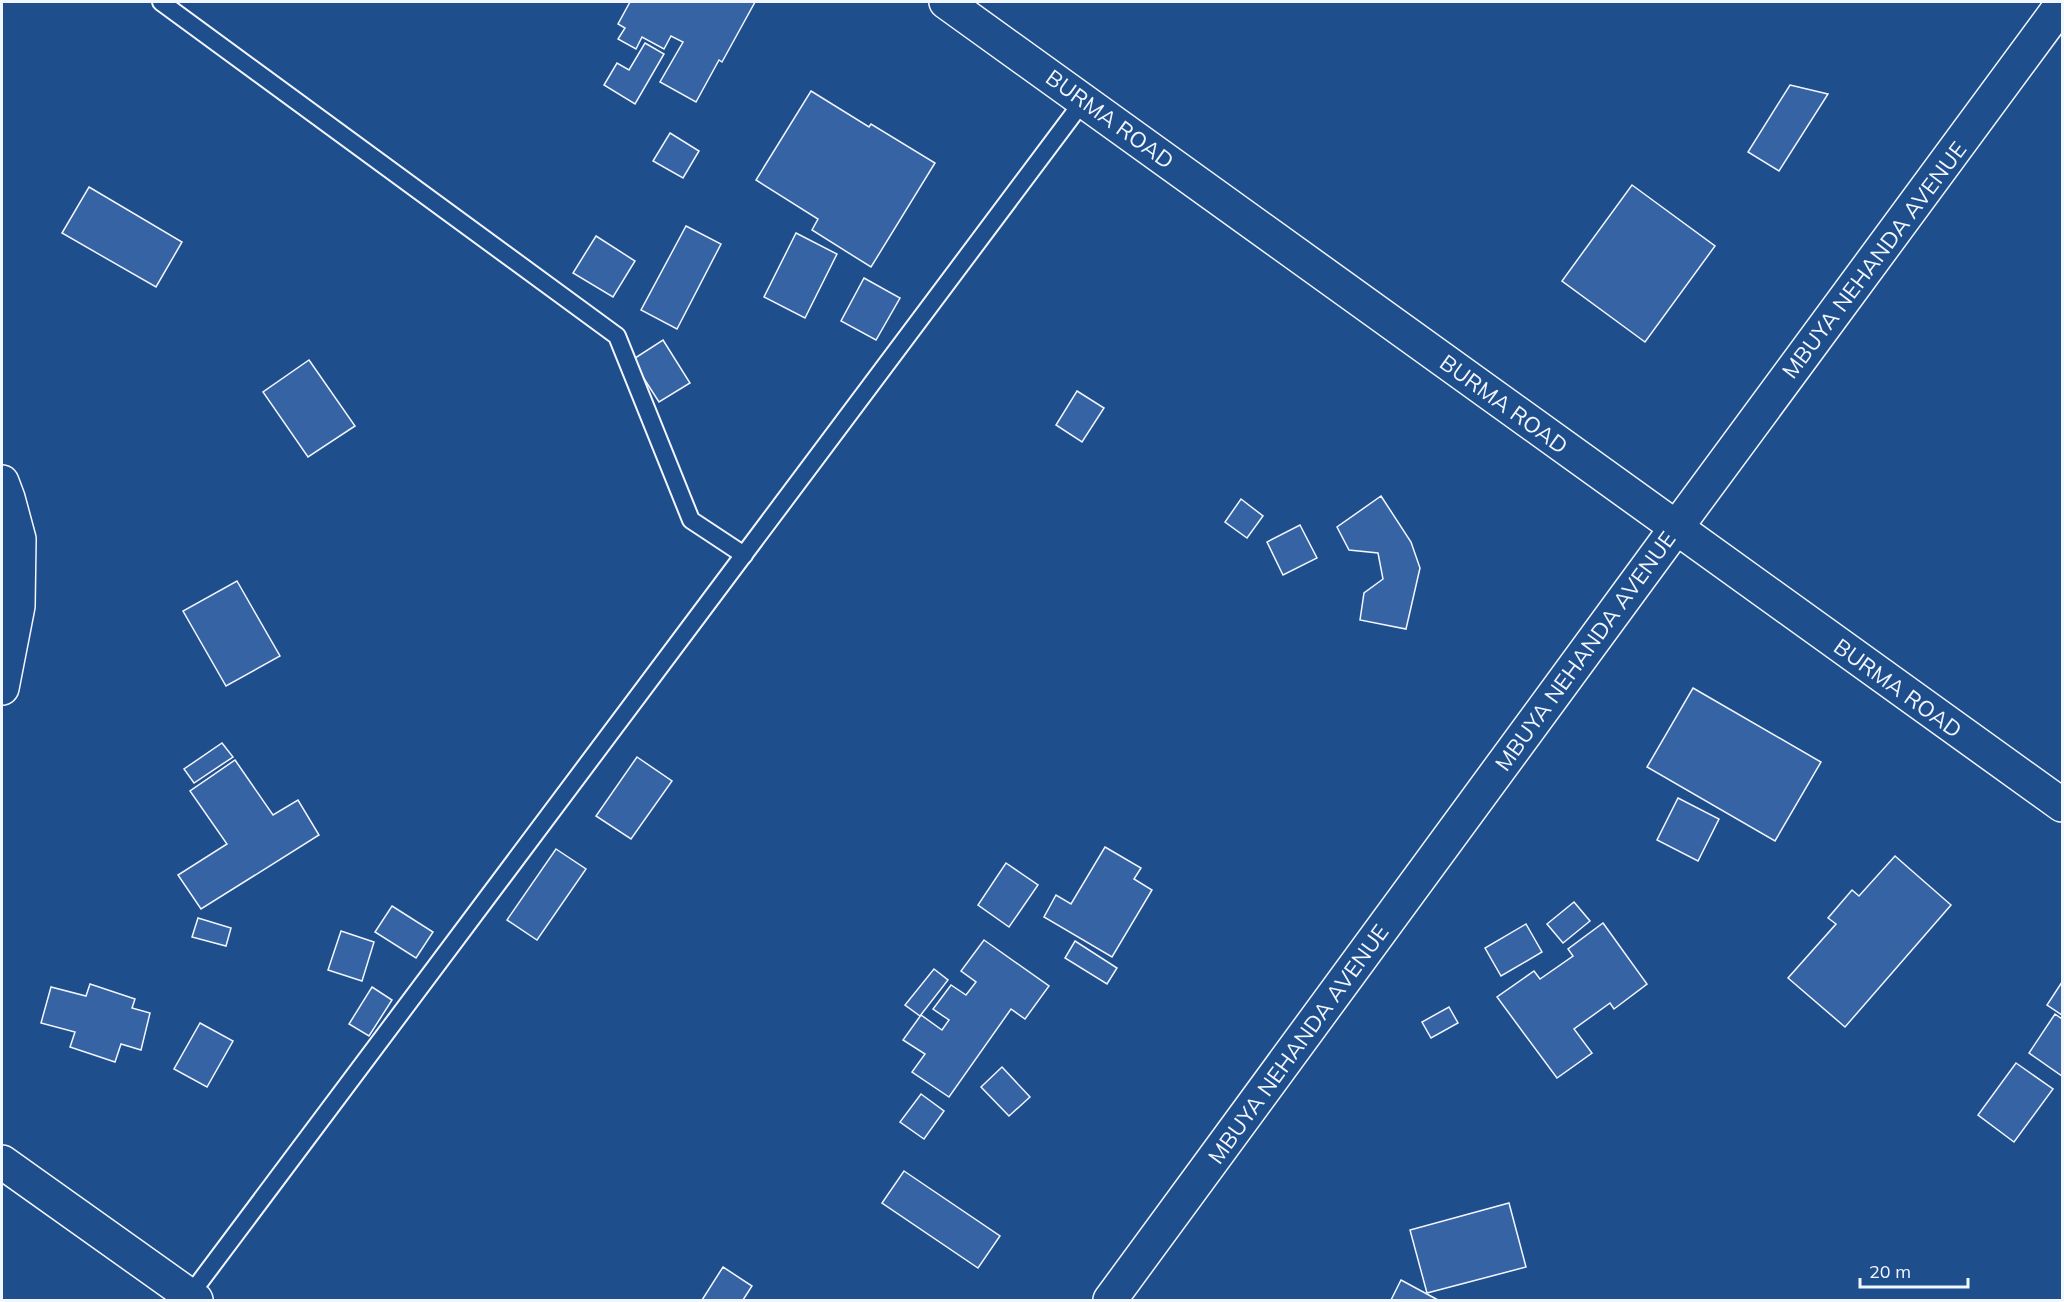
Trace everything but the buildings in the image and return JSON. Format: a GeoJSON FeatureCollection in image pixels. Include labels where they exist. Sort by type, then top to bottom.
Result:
{"type":"FeatureCollection","features":[{"type":"Feature","properties":{"kind":"street","name":"BURMA ROAD"},"geometry":{"type":"LineString","coordinates":[[946,2],[2062,805]]}},
{"type":"Feature","properties":{"kind":"street","name":"MBUYA NEHANDA AVENUE"},"geometry":{"type":"LineString","coordinates":[[1110,1300],[2062,4]]}},
{"type":"Feature","properties":{"kind":"street"},"geometry":{"type":"LineString","coordinates":[[2,482],[19,539],[18,606],[2,688]]}},
{"type":"Feature","properties":{"kind":"street"},"geometry":{"type":"LineString","coordinates":[[2,1162],[193,1298]]}},
{"type":"Feature","properties":{"kind":"lane"},"geometry":{"type":"LineString","coordinates":[[161,2],[616,336],[691,520],[744,555]]}},
{"type":"Feature","properties":{"kind":"lane"},"geometry":{"type":"LineString","coordinates":[[193,1298],[1084,100]]}}]}
